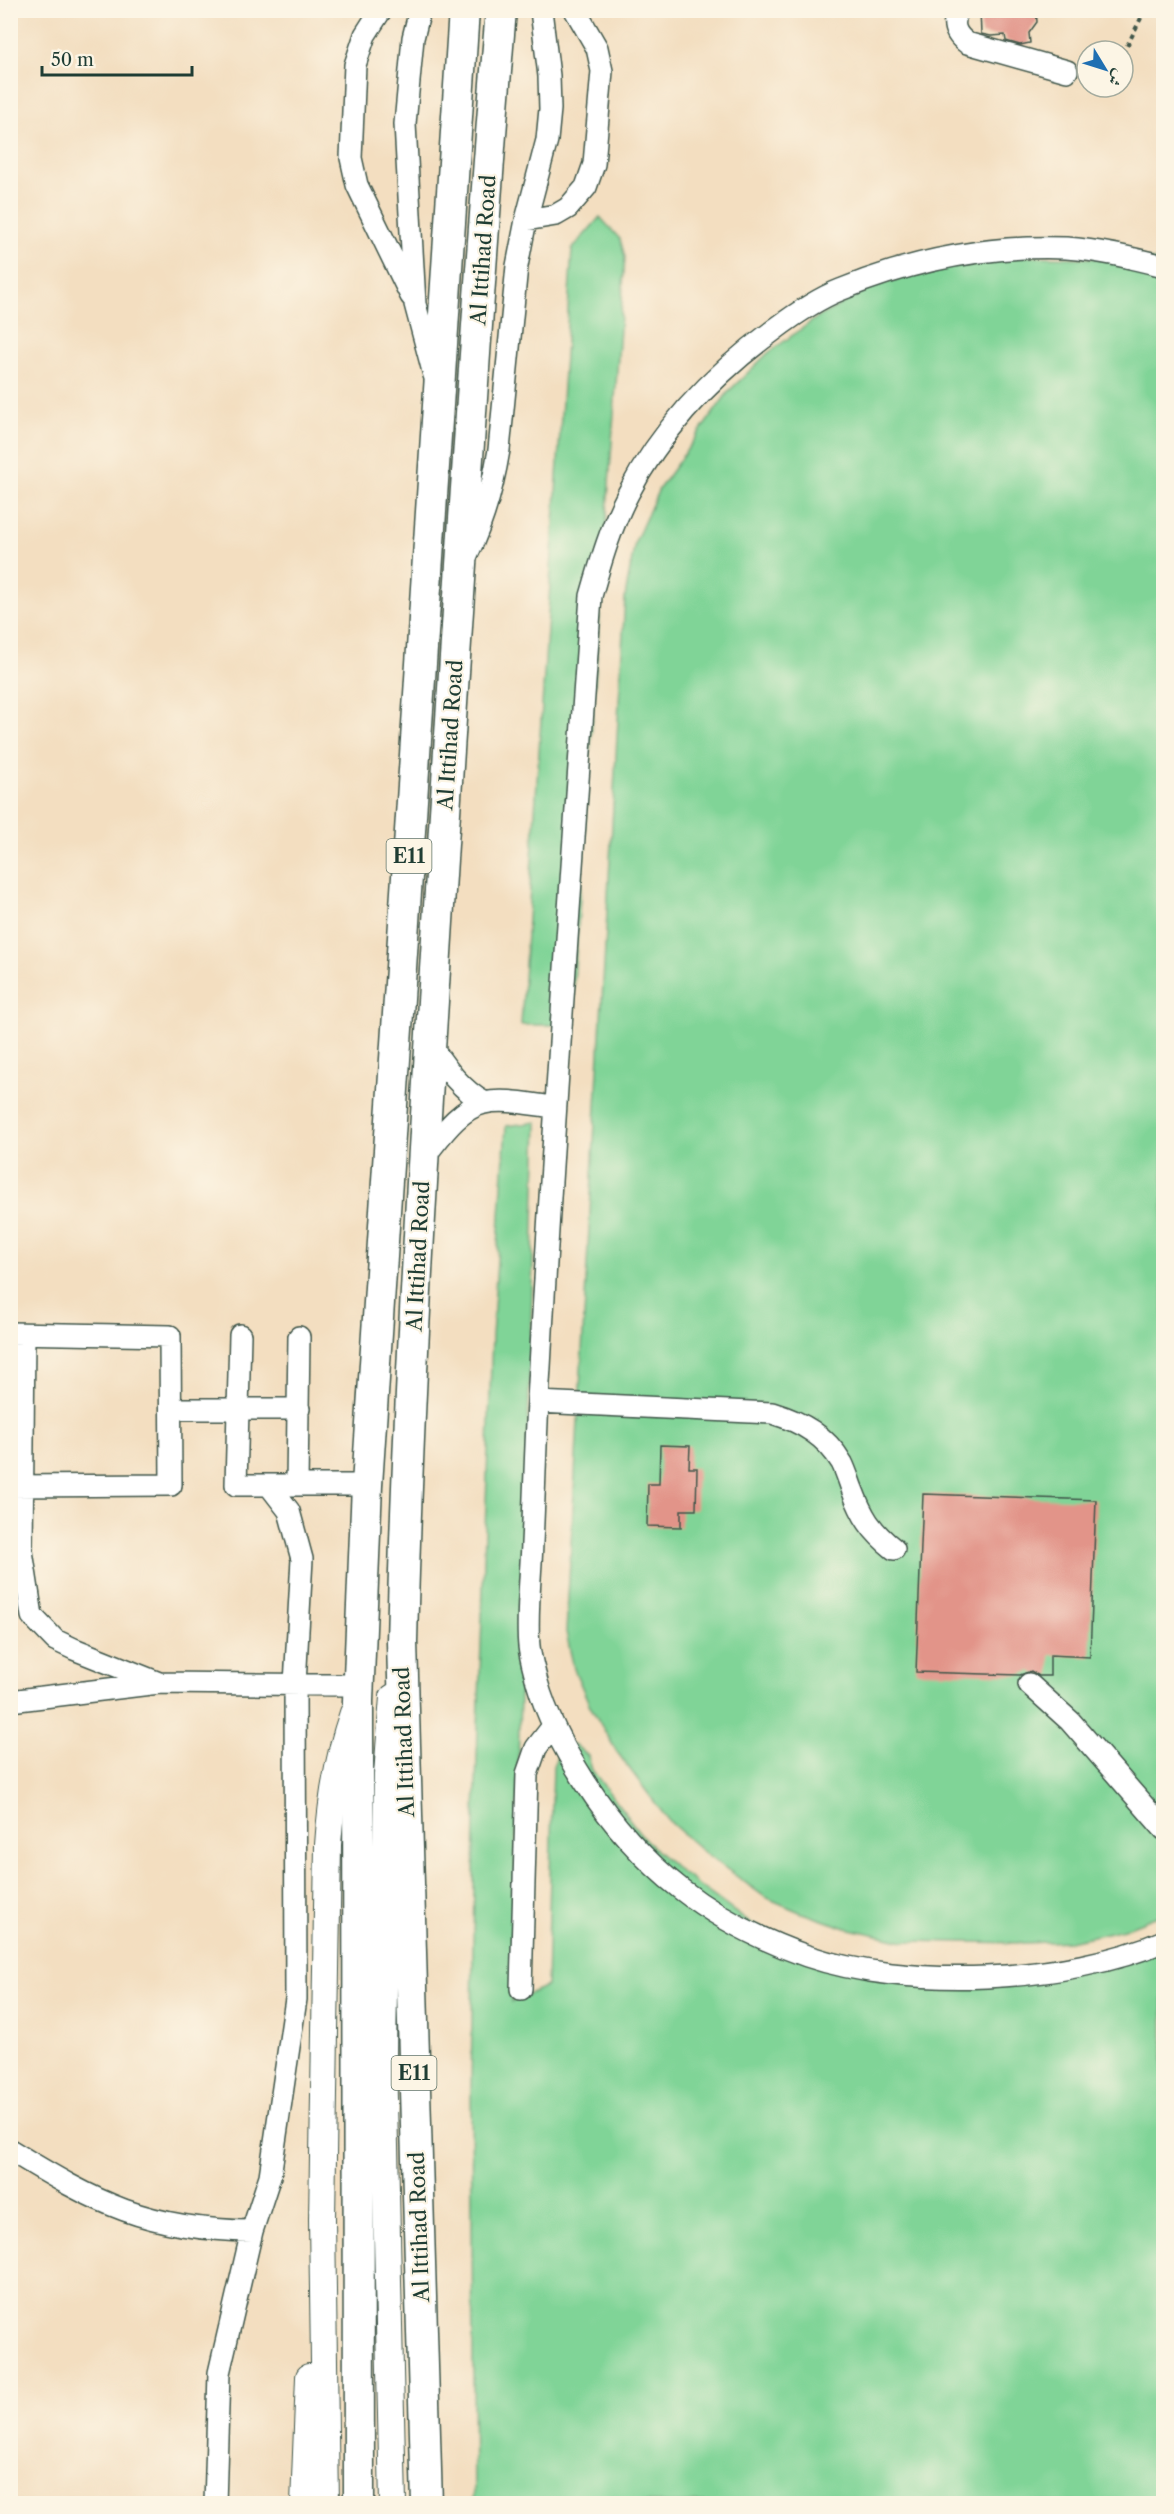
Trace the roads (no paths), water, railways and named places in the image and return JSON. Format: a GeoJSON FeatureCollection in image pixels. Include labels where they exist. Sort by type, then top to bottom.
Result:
{"type":"FeatureCollection","features":[{"type":"Feature","properties":{"kind":"highway","name":"Al Ittihad Road"},"geometry":{"type":"LineString","coordinates":[[359,2504],[358,1693],[367,1485],[464,10]]}},
{"type":"Feature","properties":{"kind":"highway","name":"Al Ittihad Road"},"geometry":{"type":"LineString","coordinates":[[426,2504],[402,1642],[404,1536],[430,1046],[461,566],[501,10]]}},
{"type":"Feature","properties":{"kind":"main road"},"geometry":{"type":"LineString","coordinates":[[393,2504],[384,2140],[383,1988],[387,1774],[394,1687],[402,1642]]}},
{"type":"Feature","properties":{"kind":"main road"},"geometry":{"type":"LineString","coordinates":[[326,2504],[322,2219],[330,1806],[337,1767],[358,1693]]}},
{"type":"Feature","properties":{"kind":"main road"},"geometry":{"type":"LineString","coordinates":[[304,2504],[309,2376],[322,2219]]}},
{"type":"Feature","properties":{"kind":"street"},"geometry":{"type":"LineString","coordinates":[[381,10],[365,34],[356,65],[351,158],[357,185],[415,303],[439,393]]}},
{"type":"Feature","properties":{"kind":"street"},"geometry":{"type":"LineString","coordinates":[[415,303],[405,124],[412,48],[420,10]]}},
{"type":"Feature","properties":{"kind":"street"},"geometry":{"type":"LineString","coordinates":[[461,566],[485,512],[497,461],[517,266],[526,220],[547,140],[550,109],[549,76],[541,10]]}},
{"type":"Feature","properties":{"kind":"street"},"geometry":{"type":"LineString","coordinates":[[526,220],[556,215],[568,208],[586,187],[594,164],[602,70],[597,48],[575,10]]}},
{"type":"Feature","properties":{"kind":"street"},"geometry":{"type":"LineString","coordinates":[[958,10],[954,19],[956,33],[967,43],[1067,71]]}},
{"type":"Feature","properties":{"kind":"street"},"geometry":{"type":"LineString","coordinates":[[1164,266],[1123,256],[1067,248],[1023,249],[958,255],[901,269],[838,291],[792,317],[712,380],[673,423],[647,459],[627,495],[603,552],[591,596],[554,1107],[528,1645],[538,1686],[553,1726],[574,1766],[602,1808],[632,1846],[666,1878],[702,1906],[741,1929],[826,1962],[893,1975],[1012,1976],[1070,1969],[1114,1959],[1164,1941]]}},
{"type":"Feature","properties":{"kind":"street"},"geometry":{"type":"LineString","coordinates":[[430,1046],[455,1080],[485,1103]]}},
{"type":"Feature","properties":{"kind":"street"},"geometry":{"type":"LineString","coordinates":[[423,1158],[454,1122],[473,1107],[485,1103],[554,1107]]}},
{"type":"Feature","properties":{"kind":"street"},"geometry":{"type":"LineString","coordinates":[[17,1486],[171,1485],[170,1336],[17,1334],[17,1486],[22,1551],[32,1616],[55,1640],[159,1683]]}},
{"type":"Feature","properties":{"kind":"street"},"geometry":{"type":"LineString","coordinates":[[240,1335],[236,1485],[367,1485]]}},
{"type":"Feature","properties":{"kind":"street"},"geometry":{"type":"LineString","coordinates":[[297,1484],[299,1337]]}},
{"type":"Feature","properties":{"kind":"street"},"geometry":{"type":"LineString","coordinates":[[538,1402],[772,1413],[797,1421],[824,1439],[843,1464],[866,1521],[876,1535],[894,1549]]}},
{"type":"Feature","properties":{"kind":"street"},"geometry":{"type":"LineString","coordinates":[[171,1409],[299,1409]]}},
{"type":"Feature","properties":{"kind":"street"},"geometry":{"type":"LineString","coordinates":[[214,2504],[219,2373],[252,2231],[270,2176],[297,1999],[295,1684],[302,1559],[289,1511],[270,1485]]}},
{"type":"Feature","properties":{"kind":"street"},"geometry":{"type":"LineString","coordinates":[[10,1701],[159,1683],[295,1684],[358,1693]]}},
{"type":"Feature","properties":{"kind":"street"},"geometry":{"type":"LineString","coordinates":[[1029,1683],[1070,1721],[1164,1829]]}},
{"type":"Feature","properties":{"kind":"street"},"geometry":{"type":"LineString","coordinates":[[521,1989],[527,1774],[536,1748],[553,1726]]}},
{"type":"Feature","properties":{"kind":"street"},"geometry":{"type":"LineString","coordinates":[[10,2150],[92,2198],[143,2218],[197,2229],[252,2231]]}},
{"type":"Feature","properties":{"kind":"street"},"geometry":{"type":"LineString","coordinates":[[424,2456],[436,2504]]}}]}
